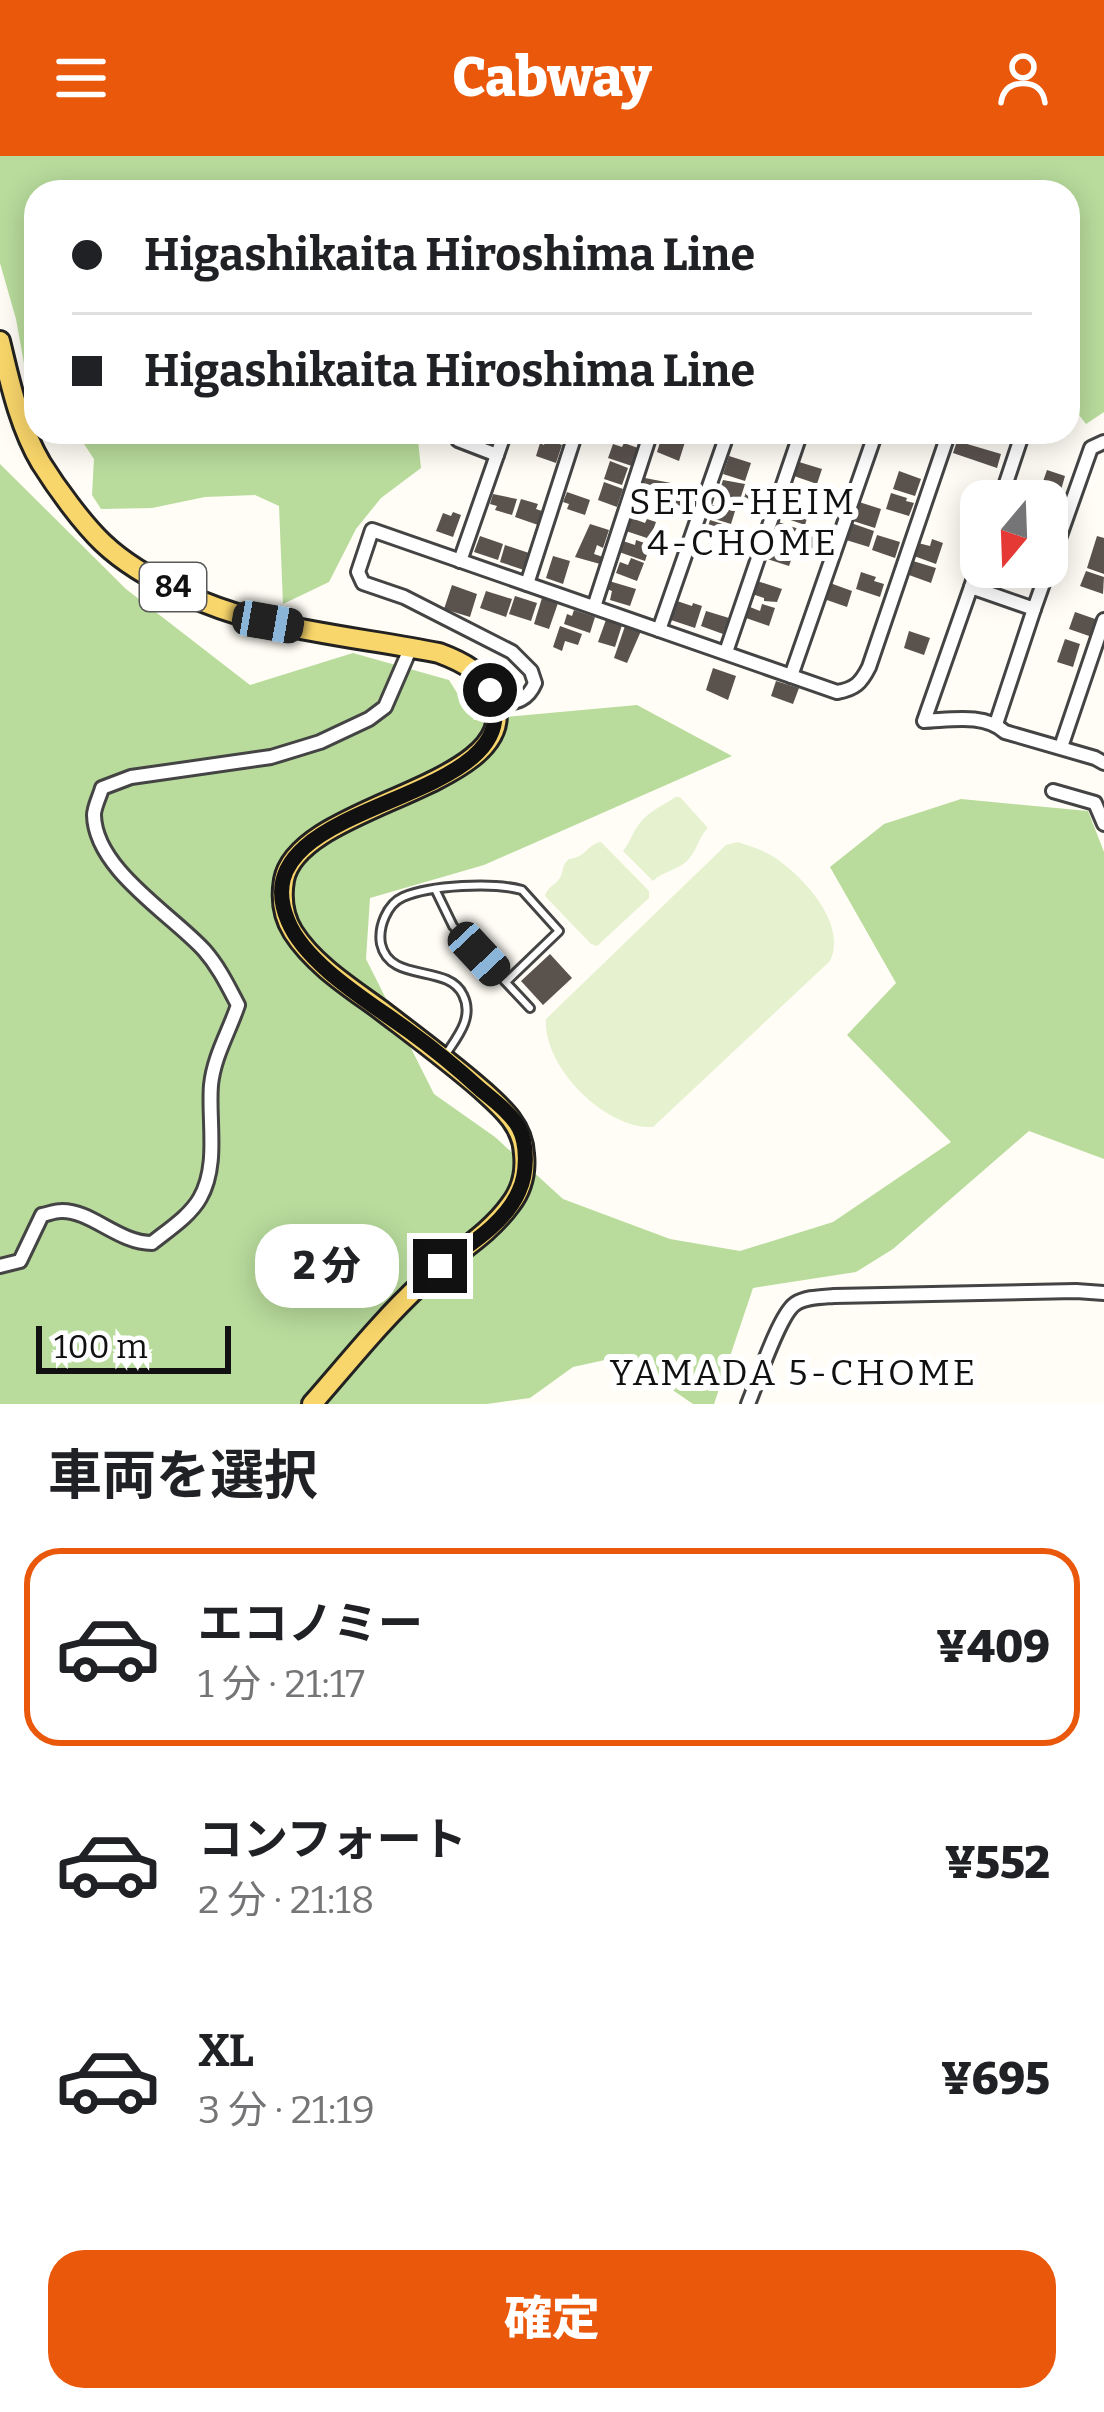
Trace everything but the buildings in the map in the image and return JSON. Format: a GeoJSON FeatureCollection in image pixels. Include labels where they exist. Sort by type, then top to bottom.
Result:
{"type":"FeatureCollection","features":[{"type":"Feature","properties":{"kind":"main road","name":"84"},"geometry":{"type":"LineString","coordinates":[[0,341],[24,422]]}},
{"type":"Feature","properties":{"kind":"main road","name":"84"},"geometry":{"type":"LineString","coordinates":[[33,444],[42,464],[103,543],[176,589],[268,622],[439,652],[479,675],[496,705]]}},
{"type":"Feature","properties":{"kind":"main road"},"geometry":{"type":"LineString","coordinates":[[312,1404],[407,1297],[495,1222],[521,1189],[524,1149],[519,1128],[499,1105],[312,955],[285,916],[285,874],[296,854],[324,832],[470,759],[493,733],[496,705]]}},
{"type":"Feature","properties":{"kind":"street"},"geometry":{"type":"LineString","coordinates":[[996,724],[1091,448],[1104,442]]}},
{"type":"Feature","properties":{"kind":"street"},"geometry":{"type":"LineString","coordinates":[[468,444],[497,455]]}},
{"type":"Feature","properties":{"kind":"street"},"geometry":{"type":"LineString","coordinates":[[460,561],[501,444]]}},
{"type":"Feature","properties":{"kind":"street"},"geometry":{"type":"LineString","coordinates":[[527,584],[572,444]]}},
{"type":"Feature","properties":{"kind":"street"},"geometry":{"type":"LineString","coordinates":[[593,607],[647,444]]}},
{"type":"Feature","properties":{"kind":"street"},"geometry":{"type":"LineString","coordinates":[[659,630],[724,444]]}},
{"type":"Feature","properties":{"kind":"street"},"geometry":{"type":"LineString","coordinates":[[726,652],[797,444]]}},
{"type":"Feature","properties":{"kind":"street"},"geometry":{"type":"LineString","coordinates":[[791,676],[871,444]]}},
{"type":"Feature","properties":{"kind":"street"},"geometry":{"type":"LineString","coordinates":[[496,705],[521,701],[530,694],[535,682],[531,671],[512,652],[404,597],[363,583],[358,572],[372,530],[837,692],[851,690],[862,681],[946,444]]}},
{"type":"Feature","properties":{"kind":"street"},"geometry":{"type":"LineString","coordinates":[[1007,480],[1019,444]]}},
{"type":"Feature","properties":{"kind":"street"},"geometry":{"type":"LineString","coordinates":[[970,588],[924,721],[980,719],[1005,732],[1104,764]]}},
{"type":"Feature","properties":{"kind":"street"},"geometry":{"type":"LineString","coordinates":[[973,588],[1034,609]]}},
{"type":"Feature","properties":{"kind":"street"},"geometry":{"type":"LineString","coordinates":[[1060,747],[1104,620]]}},
{"type":"Feature","properties":{"kind":"street"},"geometry":{"type":"LineString","coordinates":[[0,1266],[20,1261],[42,1215],[65,1210],[121,1237],[152,1243],[201,1197],[209,1169],[211,1082],[238,1004],[203,949],[132,884],[112,859],[94,813],[103,788],[130,777],[271,757],[337,735],[385,707],[411,647]]}},
{"type":"Feature","properties":{"kind":"street"},"geometry":{"type":"LineString","coordinates":[[1053,791],[1095,803],[1104,824]]}},
{"type":"Feature","properties":{"kind":"street"},"geometry":{"type":"LineString","coordinates":[[748,1404],[779,1328],[799,1300],[900,1294],[1104,1293]]}},
{"type":"Feature","properties":{"kind":"lane"},"geometry":{"type":"LineString","coordinates":[[444,1057],[464,1026],[464,997],[447,980],[400,967],[385,953],[381,944],[384,920],[391,906],[400,898],[434,889],[494,886],[522,890],[559,931],[506,982]]}},
{"type":"Feature","properties":{"kind":"lane"},"geometry":{"type":"LineString","coordinates":[[434,889],[453,926],[530,1008]]}},
{"type":"Feature","properties":{"kind":"green space"},"geometry":{"type":"Polygon","coordinates":[[[0,156],[1104,156],[1104,412],[1086,424],[1080,416],[1080,180],[24,180],[24,364],[0,263],[0,156]]]}},
{"type":"Feature","properties":{"kind":"green space"},"geometry":{"type":"Polygon","coordinates":[[[84,444],[418,444],[421,468],[381,498],[356,529],[329,582],[283,604],[279,506],[255,495],[205,497],[152,508],[101,509],[92,495],[94,459],[84,444]]]}},
{"type":"Feature","properties":{"kind":"green space"},"geometry":{"type":"Polygon","coordinates":[[[0,464],[126,589],[250,685],[353,653],[449,680],[474,720],[637,705],[732,756],[484,865],[370,898],[366,959],[434,1094],[495,1137],[563,1199],[670,1239],[740,1251],[833,1222],[951,1142],[847,1035],[896,983],[830,867],[884,824],[961,799],[1088,811],[1104,852],[1104,1159],[1029,1131],[893,1249],[856,1272],[753,1288],[714,1404],[693,1404],[623,1356],[573,1367],[530,1398],[487,1404],[0,1404],[0,464]]]}},
{"type":"Feature","properties":{"kind":"green space"},"geometry":{"type":"Polygon","coordinates":[[[675,797],[708,828],[687,861],[653,881],[623,851],[637,826],[675,797]]]}},
{"type":"Feature","properties":{"kind":"green space"},"geometry":{"type":"Polygon","coordinates":[[[601,842],[649,891],[649,898],[597,946],[545,896],[569,859],[601,842]]]}},
{"type":"Feature","properties":{"kind":"green space"},"geometry":{"type":"Polygon","coordinates":[[[738,842],[774,857],[820,902],[833,932],[830,961],[653,1127],[616,1118],[580,1092],[566,1075],[548,1038],[546,1019],[726,845],[738,842]]]}},
{"type":"Feature","properties":{"kind":"district","name":"SETO-HEIM 4-CHOME"},"geometry":{"type":"Point","coordinates":[743,522]}},
{"type":"Feature","properties":{"kind":"district","name":"YAMADA 5-CHOME"},"geometry":{"type":"Point","coordinates":[794,1372]}},
{"type":"Feature","properties":{"kind":"route"},"geometry":{"type":"LineString","coordinates":[[440,1266],[495,1222],[521,1189],[525,1167],[519,1128],[444,1057],[312,955],[294,934],[282,896],[285,874],[296,854],[324,832],[450,772],[484,746],[496,719],[490,690]]}}]}
